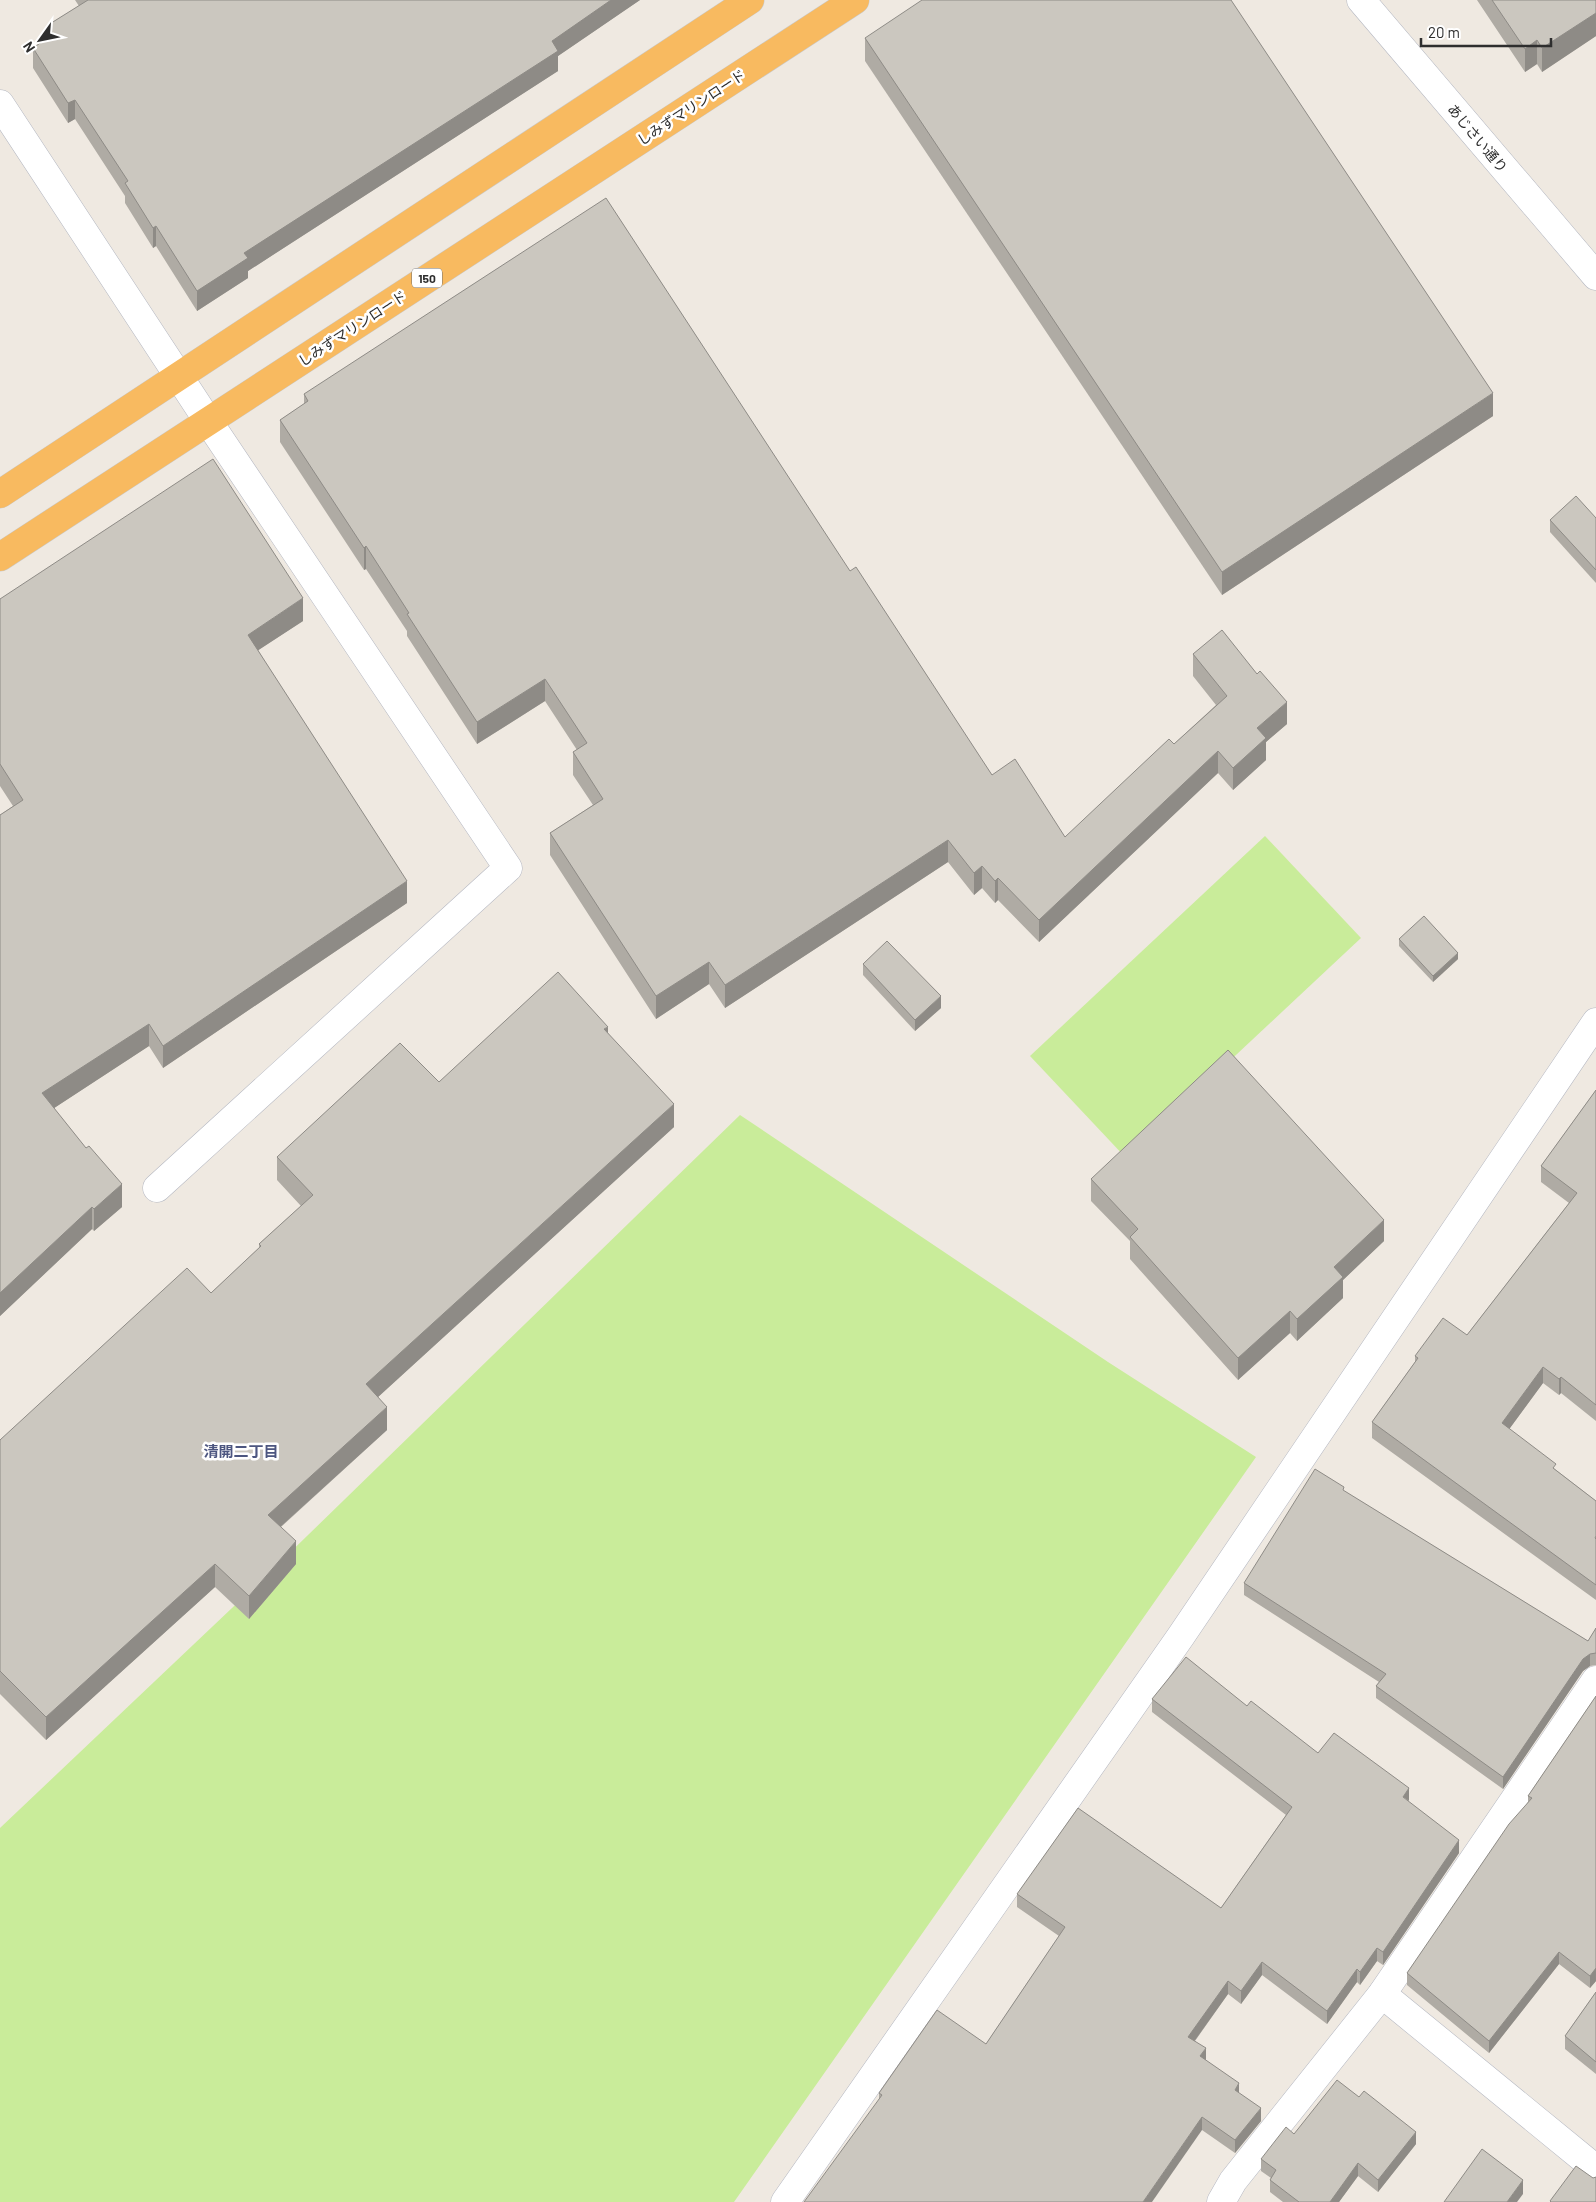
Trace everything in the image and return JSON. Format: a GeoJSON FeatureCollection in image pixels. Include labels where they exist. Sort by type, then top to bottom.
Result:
{"type":"FeatureCollection","features":[{"type":"Feature","properties":{"kind":"highway"},"geometry":{"type":"LineString","coordinates":[[0,494],[750,0]]}},
{"type":"Feature","properties":{"kind":"highway","name":"しみずマリンロード"},"geometry":{"type":"LineString","coordinates":[[0,557],[854,0]]}},
{"type":"Feature","properties":{"kind":"street","name":"あじさい通り"},"geometry":{"type":"LineString","coordinates":[[1361,0],[1596,276]]}},
{"type":"Feature","properties":{"kind":"street"},"geometry":{"type":"LineString","coordinates":[[0,104],[208,421],[508,868],[157,1188]]}},
{"type":"Feature","properties":{"kind":"street"},"geometry":{"type":"LineString","coordinates":[[785,2202],[1186,1628],[1596,1022]]}},
{"type":"Feature","properties":{"kind":"street"},"geometry":{"type":"LineString","coordinates":[[1221,2202],[1233,2181],[1382,1994],[1596,1680]]}},
{"type":"Feature","properties":{"kind":"street"},"geometry":{"type":"LineString","coordinates":[[1382,1994],[1596,2169]]}},
{"type":"Feature","properties":{"kind":"green space"},"geometry":{"type":"Polygon","coordinates":[[[1265,836],[1361,938],[1126,1158],[1030,1056],[1265,836]]]}},
{"type":"Feature","properties":{"kind":"green space"},"geometry":{"type":"Polygon","coordinates":[[[740,1115],[1108,1362],[1256,1457],[734,2202],[0,2202],[0,1828],[271,1571],[740,1115]]]}},
{"type":"Feature","properties":{"kind":"building"},"geometry":{"type":"Polygon","coordinates":[[[88,0],[611,0],[552,41],[558,51],[244,253],[248,258],[197,291],[156,226],[153,228],[125,183],[128,181],[75,100],[68,103],[33,48],[53,34],[48,25],[88,0]]]}},
{"type":"Feature","properties":{"kind":"building"},"geometry":{"type":"Polygon","coordinates":[[[922,0],[1231,0],[1493,393],[1222,572],[865,38],[922,0]]]}},
{"type":"Feature","properties":{"kind":"building"},"geometry":{"type":"Polygon","coordinates":[[[1492,0],[1596,0],[1596,13],[1542,48],[1537,40],[1525,49],[1492,0]]]}},
{"type":"Feature","properties":{"kind":"building"},"geometry":{"type":"Polygon","coordinates":[[[606,198],[850,571],[856,567],[992,775],[1015,759],[1065,837],[1169,739],[1174,744],[1227,696],[1193,654],[1222,630],[1257,674],[1260,671],[1287,702],[1257,728],[1266,738],[1233,768],[1218,751],[1039,920],[998,878],[995,881],[982,866],[974,873],[948,840],[725,985],[709,962],[656,996],[550,833],[603,799],[573,752],[587,743],[545,679],[477,722],[407,614],[409,613],[366,546],[364,548],[280,420],[308,401],[304,394],[606,198]]]}},
{"type":"Feature","properties":{"kind":"building"},"geometry":{"type":"Polygon","coordinates":[[[213,459],[303,598],[248,635],[407,881],[163,1046],[149,1024],[42,1093],[86,1148],[89,1146],[122,1184],[94,1209],[92,1207],[0,1293],[0,815],[23,800],[0,764],[0,599],[213,459]]]}},
{"type":"Feature","properties":{"kind":"building"},"geometry":{"type":"Polygon","coordinates":[[[1576,496],[1596,518],[1596,570],[1550,520],[1576,496]]]}},
{"type":"Feature","properties":{"kind":"building"},"geometry":{"type":"Polygon","coordinates":[[[1424,916],[1458,953],[1433,976],[1399,939],[1424,916]]]}},
{"type":"Feature","properties":{"kind":"building"},"geometry":{"type":"Polygon","coordinates":[[[887,941],[941,996],[915,1020],[863,964],[887,941]]]}},
{"type":"Feature","properties":{"kind":"building"},"geometry":{"type":"Polygon","coordinates":[[[558,972],[608,1027],[604,1029],[674,1104],[366,1384],[387,1407],[268,1515],[296,1541],[249,1596],[215,1564],[46,1717],[0,1671],[0,1440],[187,1268],[211,1293],[261,1246],[259,1244],[313,1195],[277,1157],[400,1043],[439,1082],[558,972]]]}},
{"type":"Feature","properties":{"kind":"building"},"geometry":{"type":"Polygon","coordinates":[[[1228,1050],[1384,1220],[1334,1267],[1343,1277],[1297,1319],[1290,1311],[1238,1358],[1130,1237],[1138,1229],[1091,1179],[1228,1050]]]}},
{"type":"Feature","properties":{"kind":"building"},"geometry":{"type":"Polygon","coordinates":[[[1596,1090],[1596,1405],[1561,1377],[1559,1379],[1543,1367],[1502,1423],[1556,1464],[1553,1468],[1596,1501],[1596,1585],[1372,1422],[1418,1358],[1415,1356],[1443,1318],[1467,1335],[1577,1193],[1541,1166],[1596,1090]]]}},
{"type":"Feature","properties":{"kind":"building"},"geometry":{"type":"Polygon","coordinates":[[[1315,1469],[1344,1487],[1343,1490],[1588,1641],[1596,1628],[1596,1653],[1590,1654],[1583,1659],[1503,1777],[1376,1686],[1386,1674],[1244,1583],[1315,1469]]]}},
{"type":"Feature","properties":{"kind":"building"},"geometry":{"type":"Polygon","coordinates":[[[1186,1657],[1247,1706],[1251,1701],[1318,1753],[1334,1733],[1409,1788],[1403,1797],[1459,1840],[1383,1952],[1377,1948],[1360,1972],[1357,1969],[1327,2011],[1262,1962],[1241,1991],[1228,1981],[1188,2037],[1206,2048],[1200,2056],[1239,2083],[1235,2090],[1261,2108],[1235,2140],[1202,2117],[1143,2202],[804,2202],[882,2095],[879,2093],[937,2010],[986,2044],[1065,1927],[1017,1894],[1078,1808],[1221,1908],[1292,1807],[1152,1699],[1186,1657]]]}},
{"type":"Feature","properties":{"kind":"building"},"geometry":{"type":"Polygon","coordinates":[[[1596,1696],[1596,1968],[1590,1976],[1559,1952],[1489,2041],[1407,1973],[1509,1824],[1532,1798],[1528,1796],[1596,1696]]]}},
{"type":"Feature","properties":{"kind":"building"},"geometry":{"type":"Polygon","coordinates":[[[1596,1992],[1596,2062],[1565,2036],[1596,1992]]]}},
{"type":"Feature","properties":{"kind":"building"},"geometry":{"type":"Polygon","coordinates":[[[1337,2080],[1359,2097],[1364,2091],[1416,2132],[1378,2180],[1358,2163],[1330,2202],[1299,2202],[1270,2180],[1276,2170],[1261,2159],[1286,2127],[1294,2134],[1337,2080]]]}},
{"type":"Feature","properties":{"kind":"building"},"geometry":{"type":"Polygon","coordinates":[[[1482,2149],[1523,2180],[1507,2202],[1444,2202],[1482,2149]]]}},
{"type":"Feature","properties":{"kind":"building"},"geometry":{"type":"Polygon","coordinates":[[[1576,2166],[1593,2178],[1596,2177],[1596,2202],[1551,2202],[1550,2201],[1576,2166]]]}},
{"type":"Feature","properties":{"kind":"district","name":"清開二丁目"},"geometry":{"type":"Point","coordinates":[241,1451]}}]}
